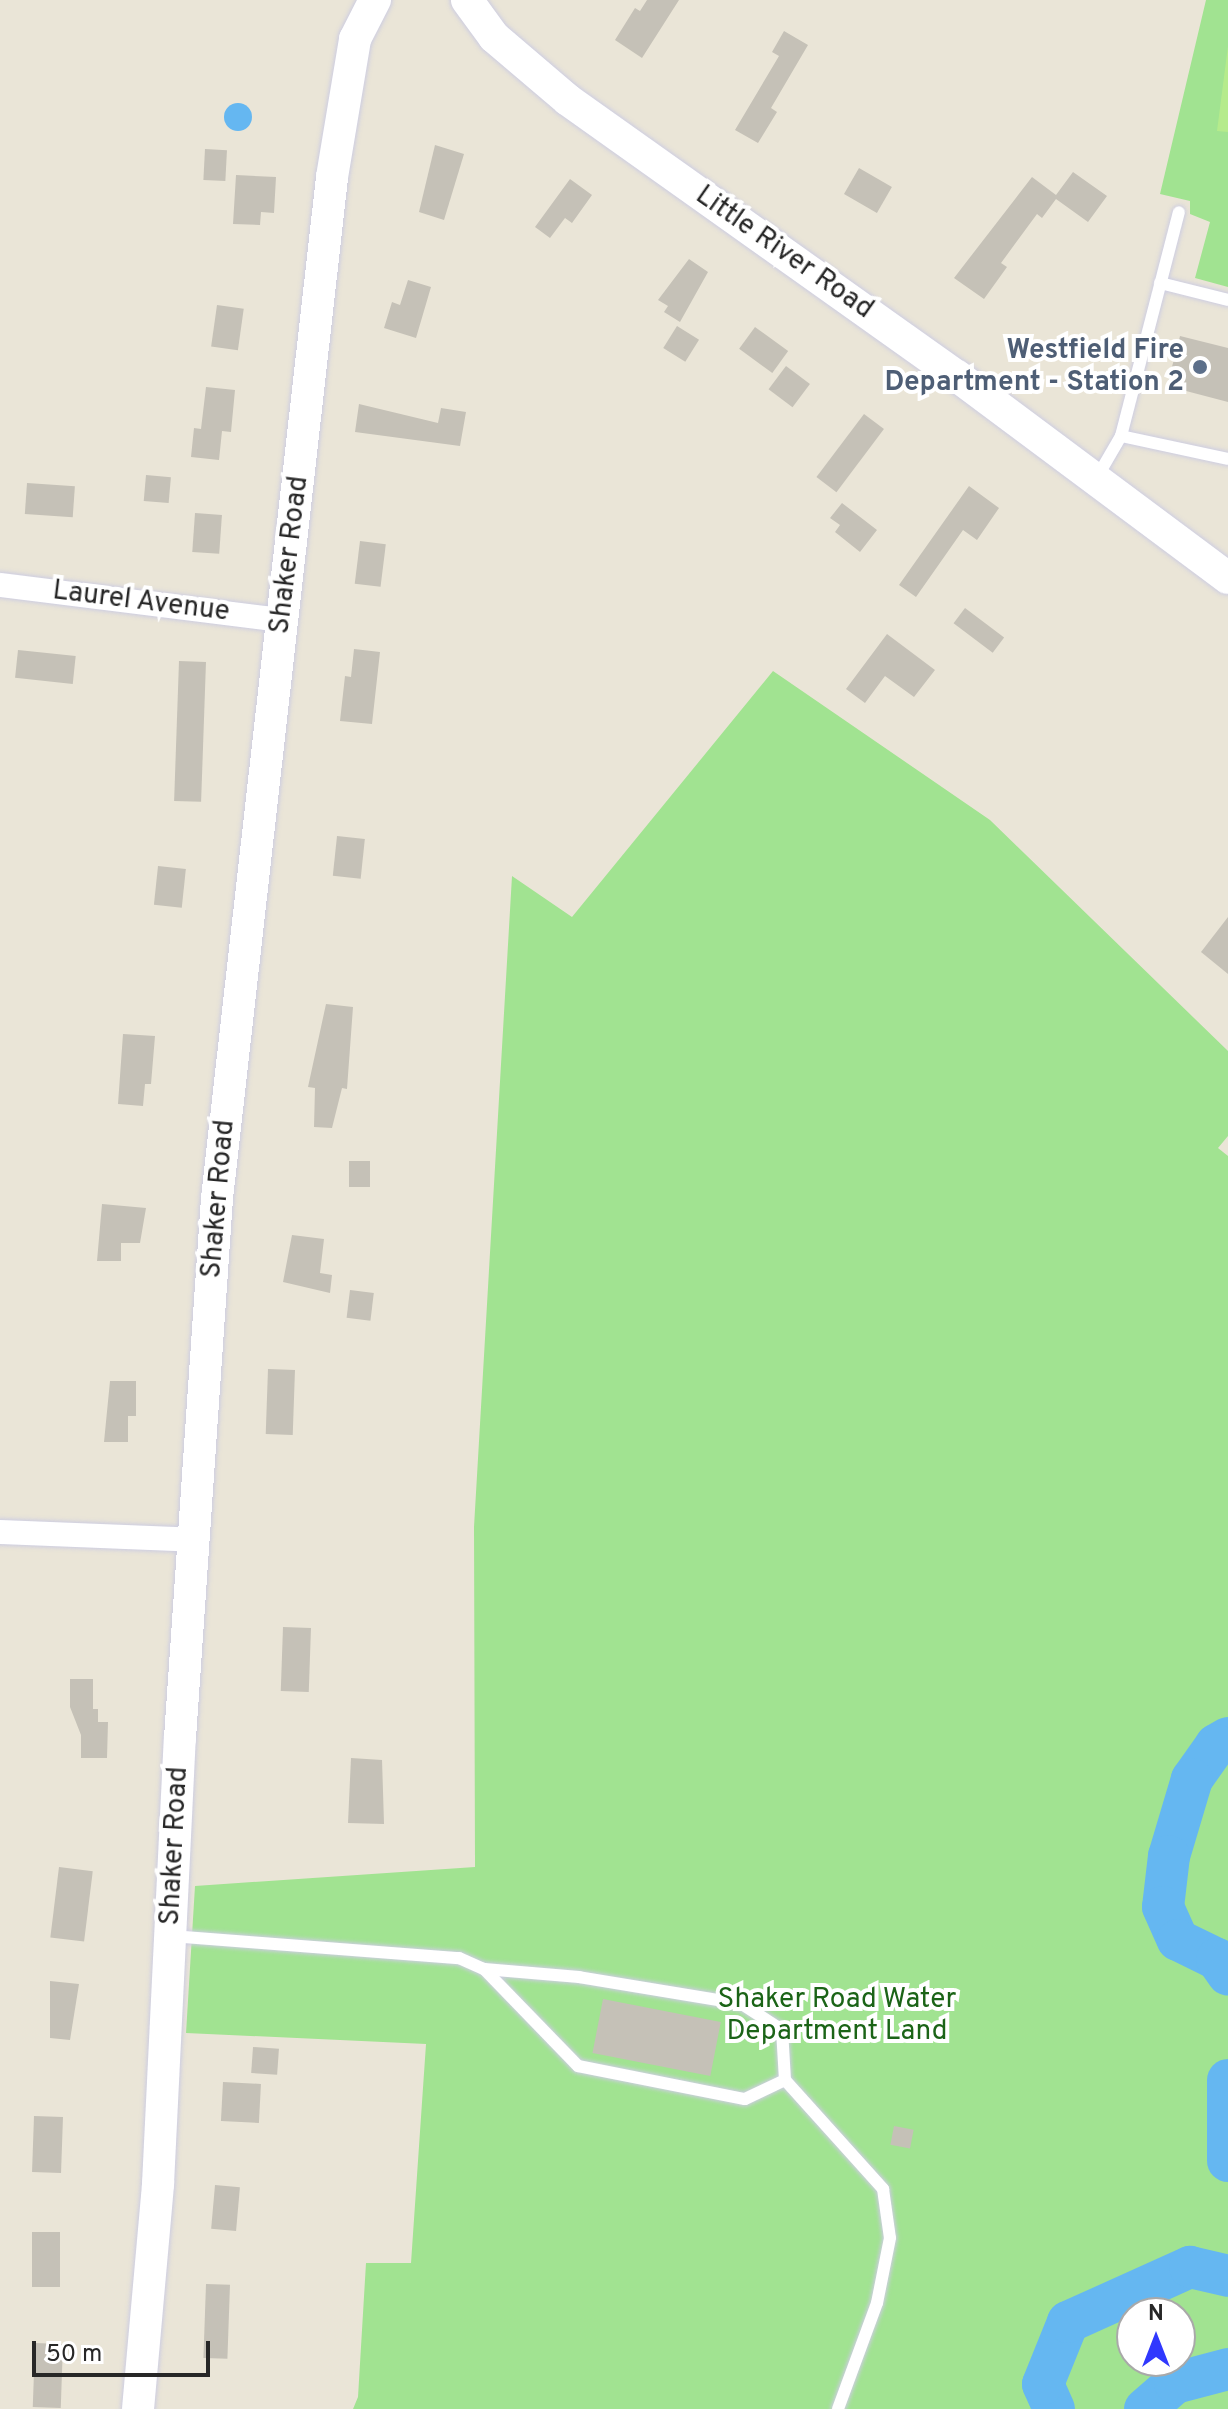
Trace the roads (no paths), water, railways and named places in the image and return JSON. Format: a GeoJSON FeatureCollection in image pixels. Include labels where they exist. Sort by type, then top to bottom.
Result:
{"type":"FeatureCollection","features":[{"type":"Feature","properties":{"kind":"street","name":"Shaker Road"},"geometry":{"type":"LineString","coordinates":[[138,2409],[217,1198],[332,177],[355,39],[375,0]]}},
{"type":"Feature","properties":{"kind":"street","name":"Little River Road"},"geometry":{"type":"LineString","coordinates":[[467,0],[494,37],[568,100],[1096,479],[1228,578]]}},
{"type":"Feature","properties":{"kind":"street","name":"Laurel Avenue"},"geometry":{"type":"LineString","coordinates":[[0,585],[282,620]]}},
{"type":"Feature","properties":{"kind":"street"},"geometry":{"type":"LineString","coordinates":[[0,1532],[195,1540]]}},
{"type":"Feature","properties":{"kind":"lane"},"geometry":{"type":"LineString","coordinates":[[1096,479],[1121,436],[1179,212]]}},
{"type":"Feature","properties":{"kind":"lane"},"geometry":{"type":"LineString","coordinates":[[1160,283],[1228,300]]}},
{"type":"Feature","properties":{"kind":"lane"},"geometry":{"type":"LineString","coordinates":[[1121,436],[1228,459]]}},
{"type":"Feature","properties":{"kind":"lane"},"geometry":{"type":"LineString","coordinates":[[171,1936],[459,1958],[484,1969],[579,1977],[742,2004],[782,2030],[785,2080],[883,2189],[890,2238],[877,2303],[838,2409]]}},
{"type":"Feature","properties":{"kind":"lane"},"geometry":{"type":"LineString","coordinates":[[484,1969],[578,2066],[745,2099],[785,2080]]}},
{"type":"Feature","properties":{"kind":"water"},"geometry":{"type":"Polygon","coordinates":[[[238,103],[248,107],[252,117],[248,127],[238,131],[228,127],[224,117],[228,107],[238,103]]]}},
{"type":"Feature","properties":{"kind":"waterway"},"geometry":{"type":"LineString","coordinates":[[1228,1738],[1216,1745],[1192,1779],[1169,1856],[1163,1907],[1178,1940],[1217,1959],[1228,1975]]}},
{"type":"Feature","properties":{"kind":"waterway"},"geometry":{"type":"LineString","coordinates":[[1228,2080],[1228,2161]]}},
{"type":"Feature","properties":{"kind":"waterway"},"geometry":{"type":"LineString","coordinates":[[1054,2409],[1043,2384],[1068,2322],[1190,2267],[1228,2276]]}},
{"type":"Feature","properties":{"kind":"waterway"},"geometry":{"type":"LineString","coordinates":[[1145,2409],[1175,2383],[1228,2369]]}},
{"type":"Feature","properties":{"kind":"place","name":"Westfield Fire Department - Station 2"},"geometry":{"type":"Point","coordinates":[1200,367]}},
{"type":"Feature","properties":{"kind":"park label","name":"Shaker Road Water Department Land"},"geometry":{"type":"Point","coordinates":[837,2016]}}]}
